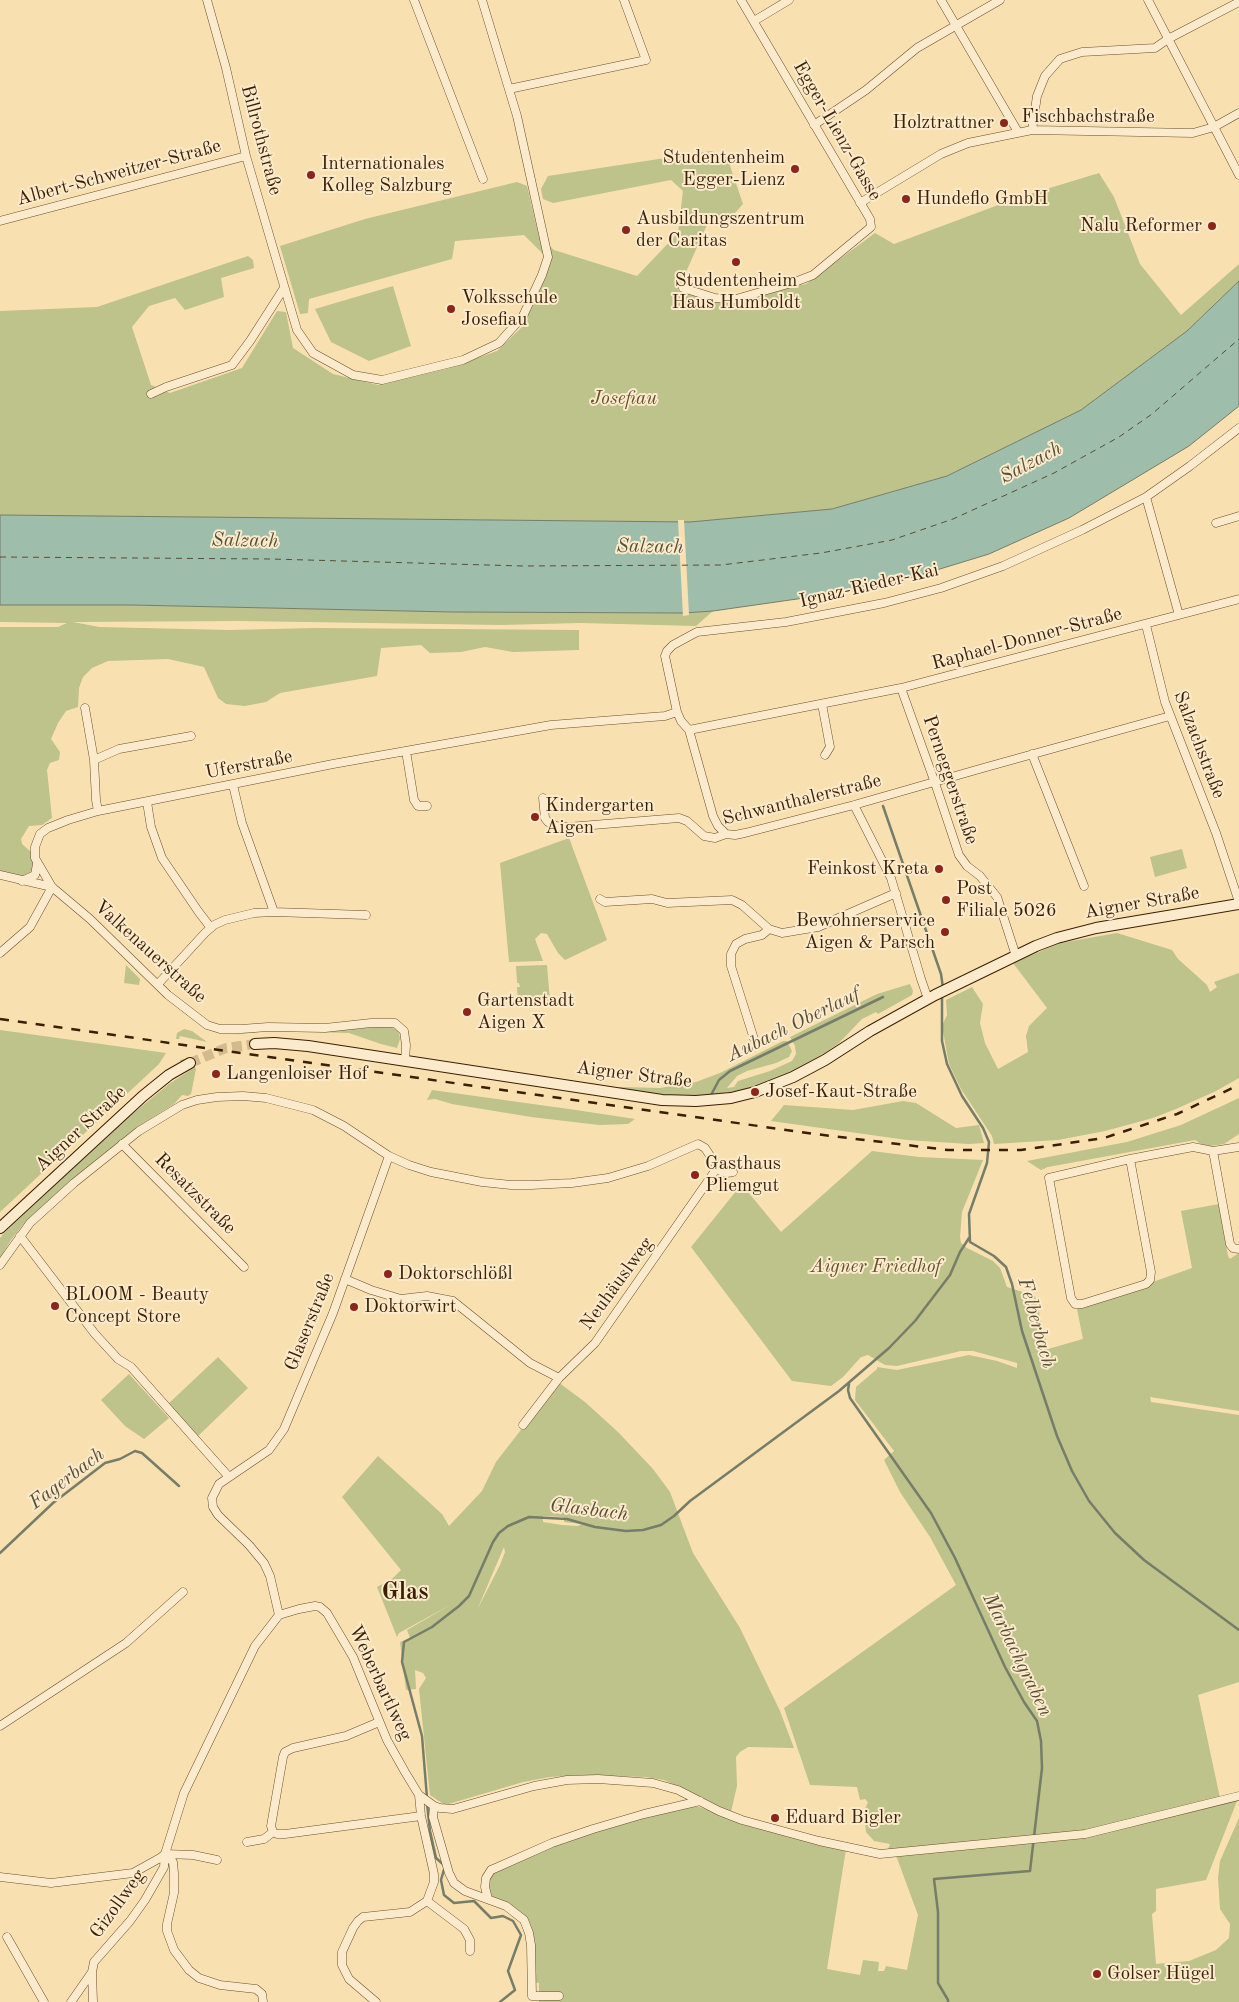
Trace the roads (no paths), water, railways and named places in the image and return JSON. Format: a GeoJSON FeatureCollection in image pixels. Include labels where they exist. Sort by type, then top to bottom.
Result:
{"type":"FeatureCollection","features":[{"type":"Feature","properties":{"kind":"main road","name":"Aigner Straße"},"geometry":{"type":"LineString","coordinates":[[255,1044],[286,1044],[662,1100],[696,1101],[739,1096],[775,1085],[807,1070],[870,1030],[948,988],[1057,938],[1096,928],[1239,903]]}},
{"type":"Feature","properties":{"kind":"main road","name":"Aigner Straße"},"geometry":{"type":"LineString","coordinates":[[0,1228],[154,1087],[190,1063]]}},
{"type":"Feature","properties":{"kind":"street","name":"Billrothstraße"},"geometry":{"type":"LineString","coordinates":[[207,0],[226,68],[246,156],[297,330],[313,353],[353,374],[382,380],[463,360],[499,343],[523,316],[542,276],[548,257],[517,116],[482,0]]}},
{"type":"Feature","properties":{"kind":"street"},"geometry":{"type":"LineString","coordinates":[[414,0],[483,179]]}},
{"type":"Feature","properties":{"kind":"street"},"geometry":{"type":"LineString","coordinates":[[509,89],[646,60],[624,0]]}},
{"type":"Feature","properties":{"kind":"street","name":"Egger-Lienz-Gasse"},"geometry":{"type":"LineString","coordinates":[[683,288],[715,298],[736,299],[796,282],[813,274],[870,227],[870,219],[742,0]]}},
{"type":"Feature","properties":{"kind":"street"},"geometry":{"type":"LineString","coordinates":[[754,21],[788,0]]}},
{"type":"Feature","properties":{"kind":"street"},"geometry":{"type":"LineString","coordinates":[[942,0],[1018,132]]}},
{"type":"Feature","properties":{"kind":"street"},"geometry":{"type":"LineString","coordinates":[[814,125],[866,90],[917,48],[1000,0]]}},
{"type":"Feature","properties":{"kind":"street"},"geometry":{"type":"LineString","coordinates":[[1148,0],[1239,175]]}},
{"type":"Feature","properties":{"kind":"street"},"geometry":{"type":"LineString","coordinates":[[1032,130],[1037,96],[1045,76],[1060,59],[1082,52],[1155,48],[1168,38],[1239,2]]}},
{"type":"Feature","properties":{"kind":"street","name":"Fischbachstraße"},"geometry":{"type":"LineString","coordinates":[[860,203],[941,154],[968,143],[1032,130],[1193,133],[1214,127],[1239,113]]}},
{"type":"Feature","properties":{"kind":"street","name":"Albert-Schweitzer-Straße"},"geometry":{"type":"LineString","coordinates":[[0,221],[246,156]]}},
{"type":"Feature","properties":{"kind":"street"},"geometry":{"type":"LineString","coordinates":[[151,394],[166,387],[232,365],[284,288]]}},
{"type":"Feature","properties":{"kind":"street","name":"Ignaz-Rieder-Kai"},"geometry":{"type":"LineString","coordinates":[[726,834],[718,826],[713,816],[689,730],[681,721],[677,712],[665,656],[673,645],[689,635],[707,630],[747,627],[811,618],[884,603],[941,588],[1012,562],[1082,530],[1146,497],[1239,428]]}},
{"type":"Feature","properties":{"kind":"street"},"geometry":{"type":"LineString","coordinates":[[1146,497],[1179,616]]}},
{"type":"Feature","properties":{"kind":"street"},"geometry":{"type":"LineString","coordinates":[[1216,523],[1239,516]]}},
{"type":"Feature","properties":{"kind":"street","name":"Raphael-Donner-Straße"},"geometry":{"type":"LineString","coordinates":[[689,730],[901,688],[1239,599]]}},
{"type":"Feature","properties":{"kind":"street","name":"Salzachstraße"},"geometry":{"type":"LineString","coordinates":[[1146,625],[1160,685],[1170,716],[1216,832],[1239,903]]}},
{"type":"Feature","properties":{"kind":"street","name":"Perneggerstraße"},"geometry":{"type":"LineString","coordinates":[[901,688],[959,855],[965,864],[980,876],[997,897],[1016,956]]}},
{"type":"Feature","properties":{"kind":"street"},"geometry":{"type":"LineString","coordinates":[[822,704],[830,747],[826,754]]}},
{"type":"Feature","properties":{"kind":"street"},"geometry":{"type":"LineString","coordinates":[[84,708],[94,760],[98,811]]}},
{"type":"Feature","properties":{"kind":"street","name":"Uferstraße"},"geometry":{"type":"LineString","coordinates":[[37,864],[35,846],[43,831],[68,820],[98,811],[406,751],[551,725],[665,716],[677,712]]}},
{"type":"Feature","properties":{"kind":"street","name":"Schwanthalerstraße"},"geometry":{"type":"LineString","coordinates":[[543,798],[545,818],[556,826],[568,827],[679,818],[687,821],[708,838],[717,838],[726,834],[740,835],[935,783],[1170,716]]}},
{"type":"Feature","properties":{"kind":"street"},"geometry":{"type":"LineString","coordinates":[[94,760],[119,749],[191,736]]}},
{"type":"Feature","properties":{"kind":"street"},"geometry":{"type":"LineString","coordinates":[[406,751],[414,800],[418,806],[427,806]]}},
{"type":"Feature","properties":{"kind":"street"},"geometry":{"type":"LineString","coordinates":[[1032,754],[1084,886]]}},
{"type":"Feature","properties":{"kind":"street"},"geometry":{"type":"LineString","coordinates":[[232,785],[242,823],[274,912]]}},
{"type":"Feature","properties":{"kind":"street"},"geometry":{"type":"LineString","coordinates":[[147,802],[152,834],[162,858],[211,928]]}},
{"type":"Feature","properties":{"kind":"street"},"geometry":{"type":"LineString","coordinates":[[854,805],[886,868],[896,893],[928,999]]}},
{"type":"Feature","properties":{"kind":"street"},"geometry":{"type":"LineString","coordinates":[[22,880],[35,875],[37,864]]}},
{"type":"Feature","properties":{"kind":"street"},"geometry":{"type":"LineString","coordinates":[[37,864],[52,887]]}},
{"type":"Feature","properties":{"kind":"street"},"geometry":{"type":"LineString","coordinates":[[0,875],[52,887]]}},
{"type":"Feature","properties":{"kind":"street"},"geometry":{"type":"LineString","coordinates":[[0,953],[27,931],[52,887]]}},
{"type":"Feature","properties":{"kind":"street","name":"Valkenauerstraße"},"geometry":{"type":"LineString","coordinates":[[52,887],[90,919],[168,995],[204,1023],[220,1029],[268,1027],[325,1028],[371,1023],[395,1023],[404,1031],[406,1045],[405,1061]]}},
{"type":"Feature","properties":{"kind":"street"},"geometry":{"type":"LineString","coordinates":[[600,899],[605,902],[654,899],[667,903],[732,900],[742,905],[769,929],[782,933],[818,927],[896,893]]}},
{"type":"Feature","properties":{"kind":"street"},"geometry":{"type":"LineString","coordinates":[[158,984],[211,928],[232,917],[274,912],[366,915]]}},
{"type":"Feature","properties":{"kind":"street"},"geometry":{"type":"LineString","coordinates":[[754,1039],[730,958],[734,946],[739,942],[762,934],[769,929]]}},
{"type":"Feature","properties":{"kind":"street"},"geometry":{"type":"LineString","coordinates":[[0,1265],[30,1223],[122,1144],[149,1124],[190,1102],[211,1098],[244,1096],[281,1101],[313,1110],[344,1126],[389,1156],[431,1172],[482,1182],[511,1186],[572,1183],[613,1177],[648,1166],[696,1144],[704,1148],[717,1168],[724,1173],[733,1172]]}},
{"type":"Feature","properties":{"kind":"street","name":"Resatzstraße"},"geometry":{"type":"LineString","coordinates":[[122,1144],[244,1267]]}},
{"type":"Feature","properties":{"kind":"street"},"geometry":{"type":"LineString","coordinates":[[1130,1159],[1151,1272],[1150,1280],[1146,1284],[1082,1304],[1075,1304],[1071,1298],[1049,1178],[1130,1159],[1193,1147],[1213,1151],[1239,1147]]}},
{"type":"Feature","properties":{"kind":"street"},"geometry":{"type":"LineString","coordinates":[[1213,1151],[1228,1240],[1234,1248],[1239,1249]]}},
{"type":"Feature","properties":{"kind":"street","name":"Glaserstraße"},"geometry":{"type":"LineString","coordinates":[[279,1615],[275,1592],[264,1563],[249,1545],[218,1515],[213,1508],[212,1498],[216,1489],[229,1477],[269,1450],[284,1429],[325,1334],[389,1156]]}},
{"type":"Feature","properties":{"kind":"street","name":"Neuhäuslweg"},"geometry":{"type":"LineString","coordinates":[[523,1425],[559,1378],[595,1343],[717,1168]]}},
{"type":"Feature","properties":{"kind":"street"},"geometry":{"type":"LineString","coordinates":[[20,1236],[95,1334],[118,1359],[131,1367],[162,1400],[229,1477]]}},
{"type":"Feature","properties":{"kind":"street"},"geometry":{"type":"LineString","coordinates":[[345,1279],[371,1290],[401,1298],[427,1296],[453,1301],[530,1363],[559,1378]]}},
{"type":"Feature","properties":{"kind":"street"},"geometry":{"type":"LineString","coordinates":[[0,1726],[126,1643],[183,1592]]}},
{"type":"Feature","properties":{"kind":"street","name":"Weberbartlweg"},"geometry":{"type":"LineString","coordinates":[[279,1615],[315,1606],[327,1612],[353,1657],[387,1740],[419,1795],[437,1807]]}},
{"type":"Feature","properties":{"kind":"street","name":"Gizollweg"},"geometry":{"type":"LineString","coordinates":[[71,2002],[92,1972],[94,1962],[130,1921],[145,1900],[164,1866],[165,1854],[184,1793],[251,1652],[258,1640],[279,1615]]}},
{"type":"Feature","properties":{"kind":"street"},"geometry":{"type":"LineString","coordinates":[[273,1832],[271,1820],[285,1752],[293,1748],[346,1736],[379,1722]]}},
{"type":"Feature","properties":{"kind":"street"},"geometry":{"type":"LineString","coordinates":[[559,1996],[532,1996],[531,1945],[528,1928],[517,1914],[506,1906],[465,1891],[457,1886],[451,1877],[433,1817],[437,1807],[453,1809],[540,1784],[574,1780],[598,1779],[653,1784],[671,1788],[742,1820],[819,1841],[873,1853],[1028,1841],[1099,1831],[1239,1796]]}},
{"type":"Feature","properties":{"kind":"street"},"geometry":{"type":"LineString","coordinates":[[376,2002],[354,1983],[346,1973],[342,1962],[345,1941],[358,1921],[363,1917],[410,1912],[427,1900],[434,1882],[434,1874],[421,1816],[419,1795]]}},
{"type":"Feature","properties":{"kind":"street"},"geometry":{"type":"LineString","coordinates":[[488,1899],[485,1886],[486,1878],[498,1866],[552,1843],[593,1829],[644,1814],[700,1801]]}},
{"type":"Feature","properties":{"kind":"street"},"geometry":{"type":"LineString","coordinates":[[247,1842],[264,1839],[273,1832],[285,1834],[421,1816]]}},
{"type":"Feature","properties":{"kind":"street"},"geometry":{"type":"LineString","coordinates":[[165,1854],[172,1862],[174,1869],[174,1893],[166,1924],[174,1950],[189,1970],[199,1978],[220,1985],[256,1989],[262,1994],[263,2002]]}},
{"type":"Feature","properties":{"kind":"street"},"geometry":{"type":"LineString","coordinates":[[0,1877],[47,1883],[133,1873],[155,1863],[165,1854],[189,1855],[217,1860]]}},
{"type":"Feature","properties":{"kind":"street"},"geometry":{"type":"LineString","coordinates":[[427,1900],[464,1929],[469,1938],[470,1951]]}},
{"type":"Feature","properties":{"kind":"street"},"geometry":{"type":"LineString","coordinates":[[7,1937],[44,2002]]}},
{"type":"Feature","properties":{"kind":"street"},"geometry":{"type":"LineString","coordinates":[[92,1972],[93,2002]]}},
{"type":"Feature","properties":{"kind":"water","name":"Salzach"},"geometry":{"type":"Polygon","coordinates":[[[1239,281],[1239,406],[1189,446],[1069,518],[989,554],[881,587],[713,611],[683,613],[452,612],[132,605],[0,605],[0,515],[690,522],[832,509],[947,476],[1081,410],[1187,331],[1239,281]]]}},
{"type":"Feature","properties":{"kind":"waterway","name":"Felberbach"},"geometry":{"type":"LineString","coordinates":[[883,806],[941,974],[943,988]]}},
{"type":"Feature","properties":{"kind":"waterway","name":"Felberbach"},"geometry":{"type":"LineString","coordinates":[[942,994],[942,1041],[947,1064],[962,1096],[983,1128],[989,1142],[987,1163],[969,1214],[970,1242],[994,1256],[1006,1267],[1012,1284],[1022,1331],[1057,1436],[1072,1471],[1089,1501],[1115,1533],[1144,1560],[1239,1630]]}},
{"type":"Feature","properties":{"kind":"waterway","name":"Aubach Oberlauf"},"geometry":{"type":"LineString","coordinates":[[710,1097],[719,1080],[730,1071],[883,997]]}},
{"type":"Feature","properties":{"kind":"waterway","name":"Glasbach"},"geometry":{"type":"LineString","coordinates":[[427,1798],[422,1736],[402,1662],[404,1642],[432,1627],[469,1596],[493,1542],[499,1533],[508,1526],[529,1517],[567,1519],[595,1527],[626,1531],[643,1530],[661,1525],[690,1501],[839,1391],[889,1348],[915,1321],[950,1275],[960,1252],[969,1238]]}},
{"type":"Feature","properties":{"kind":"waterway","name":"Marbachgraben"},"geometry":{"type":"LineString","coordinates":[[849,1384],[850,1398],[931,1513],[955,1558],[1005,1667],[1037,1721],[1041,1741],[1042,1768],[1030,1871],[934,1879],[938,1912],[938,1983],[948,2002]]}},
{"type":"Feature","properties":{"kind":"waterway","name":"Fagerbach"},"geometry":{"type":"LineString","coordinates":[[0,1553],[53,1503],[105,1463],[120,1459],[135,1451],[142,1453],[179,1486]]}},
{"type":"Feature","properties":{"kind":"waterway","name":"Glasbach"},"geometry":{"type":"LineString","coordinates":[[427,1803],[430,1831],[436,1858],[445,1866],[441,1880],[444,1895],[454,1903],[474,1901],[491,1918],[503,1916],[513,1921],[521,1935],[508,1971],[515,1990],[500,2002]]}},
{"type":"Feature","properties":{"kind":"tunnel"},"geometry":{"type":"LineString","coordinates":[[190,1063],[226,1048],[255,1044]]}},
{"type":"Feature","properties":{"kind":"railway"},"geometry":{"type":"LineString","coordinates":[[0,1019],[815,1134],[948,1150],[1021,1150],[1104,1138],[1177,1114],[1239,1085]]}},
{"type":"Feature","properties":{"kind":"place","name":"Holztrattner"},"geometry":{"type":"Point","coordinates":[1004,123]}},
{"type":"Feature","properties":{"kind":"place","name":"Studentenheim Egger-Lienz"},"geometry":{"type":"Point","coordinates":[795,169]}},
{"type":"Feature","properties":{"kind":"place","name":"Internationales Kolleg Salzburg"},"geometry":{"type":"Point","coordinates":[311,175]}},
{"type":"Feature","properties":{"kind":"place","name":"Hundeflo GmbH"},"geometry":{"type":"Point","coordinates":[906,199]}},
{"type":"Feature","properties":{"kind":"place","name":"Nalu Reformer"},"geometry":{"type":"Point","coordinates":[1212,226]}},
{"type":"Feature","properties":{"kind":"place","name":"Ausbildungszentrum der Caritas"},"geometry":{"type":"Point","coordinates":[626,230]}},
{"type":"Feature","properties":{"kind":"place","name":"Studentenheim Haus Humboldt"},"geometry":{"type":"Point","coordinates":[736,262]}},
{"type":"Feature","properties":{"kind":"place","name":"Volksschule Josefiau"},"geometry":{"type":"Point","coordinates":[451,309]}},
{"type":"Feature","properties":{"kind":"place","name":"Kindergarten Aigen"},"geometry":{"type":"Point","coordinates":[535,817]}},
{"type":"Feature","properties":{"kind":"place","name":"Feinkost Kreta"},"geometry":{"type":"Point","coordinates":[939,869]}},
{"type":"Feature","properties":{"kind":"place","name":"Post Filiale 5026"},"geometry":{"type":"Point","coordinates":[946,900]}},
{"type":"Feature","properties":{"kind":"place","name":"Bewohnerservice Aigen & Parsch"},"geometry":{"type":"Point","coordinates":[945,932]}},
{"type":"Feature","properties":{"kind":"place","name":"Gartenstadt Aigen X"},"geometry":{"type":"Point","coordinates":[467,1012]}},
{"type":"Feature","properties":{"kind":"place","name":"Langenloiser Hof"},"geometry":{"type":"Point","coordinates":[216,1074]}},
{"type":"Feature","properties":{"kind":"place","name":"Josef-Kaut-Straße"},"geometry":{"type":"Point","coordinates":[755,1092]}},
{"type":"Feature","properties":{"kind":"place","name":"Gasthaus Pliemgut"},"geometry":{"type":"Point","coordinates":[695,1175]}},
{"type":"Feature","properties":{"kind":"place","name":"Doktorschlößl"},"geometry":{"type":"Point","coordinates":[388,1274]}},
{"type":"Feature","properties":{"kind":"place","name":"BLOOM - Beauty Concept Store"},"geometry":{"type":"Point","coordinates":[55,1306]}},
{"type":"Feature","properties":{"kind":"place","name":"Doktorwirt"},"geometry":{"type":"Point","coordinates":[354,1307]}},
{"type":"Feature","properties":{"kind":"place","name":"Eduard Bigler"},"geometry":{"type":"Point","coordinates":[775,1818]}},
{"type":"Feature","properties":{"kind":"place","name":"Golser Hügel"},"geometry":{"type":"Point","coordinates":[1097,1974]}},
{"type":"Feature","properties":{"kind":"district","name":"Glas"},"geometry":{"type":"Point","coordinates":[405,1593]}},
{"type":"Feature","properties":{"kind":"park label","name":"Josefiau"},"geometry":{"type":"Point","coordinates":[624,399]}},
{"type":"Feature","properties":{"kind":"park label","name":"Aigner Friedhof"},"geometry":{"type":"Point","coordinates":[876,1267]}}]}
